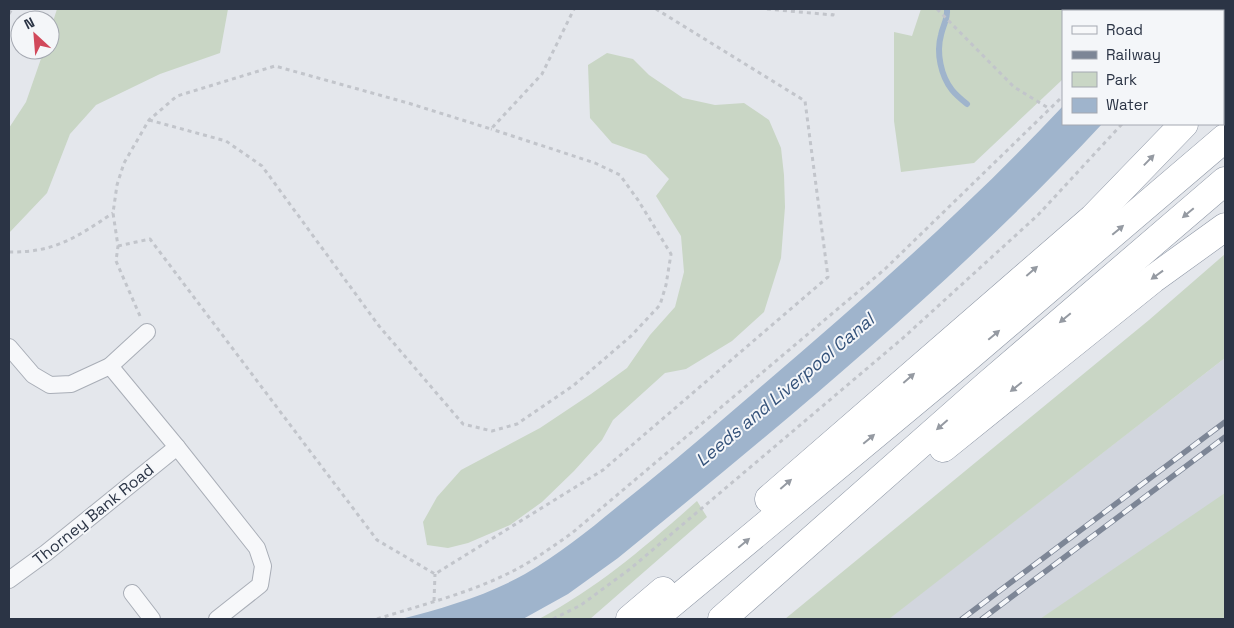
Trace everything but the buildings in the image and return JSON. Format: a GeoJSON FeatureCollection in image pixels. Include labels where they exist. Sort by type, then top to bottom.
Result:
{"type":"FeatureCollection","features":[{"type":"Feature","properties":{"kind":"highway"},"geometry":{"type":"LineString","coordinates":[[630,619],[1093,218],[1183,125]]}},
{"type":"Feature","properties":{"kind":"highway"},"geometry":{"type":"LineString","coordinates":[[653,619],[974,352],[1225,138]]}},
{"type":"Feature","properties":{"kind":"highway"},"geometry":{"type":"LineString","coordinates":[[722,619],[986,385],[1225,181]]}},
{"type":"Feature","properties":{"kind":"highway"},"geometry":{"type":"LineString","coordinates":[[728,619],[840,533],[1011,391],[1152,278],[1225,227]]}},
{"type":"Feature","properties":{"kind":"street"},"geometry":{"type":"LineString","coordinates":[[9,347],[33,375],[50,386],[71,384],[110,366],[147,332]]}},
{"type":"Feature","properties":{"kind":"street"},"geometry":{"type":"LineString","coordinates":[[110,366],[257,548],[264,566],[260,585],[217,619]]}},
{"type":"Feature","properties":{"kind":"street","name":"Thorney Bank Road"},"geometry":{"type":"LineString","coordinates":[[9,580],[46,553],[177,447]]}},
{"type":"Feature","properties":{"kind":"street"},"geometry":{"type":"LineString","coordinates":[[132,593],[152,619]]}},
{"type":"Feature","properties":{"kind":"path"},"geometry":{"type":"LineString","coordinates":[[491,129],[542,74],[574,9]]}},
{"type":"Feature","properties":{"kind":"path"},"geometry":{"type":"LineString","coordinates":[[435,574],[603,470],[828,277],[805,102],[656,9]]}},
{"type":"Feature","properties":{"kind":"path"},"geometry":{"type":"LineString","coordinates":[[766,9],[833,15],[834,9]]}},
{"type":"Feature","properties":{"kind":"path"},"geometry":{"type":"LineString","coordinates":[[937,9],[1014,87],[1050,109]]}},
{"type":"Feature","properties":{"kind":"path"},"geometry":{"type":"LineString","coordinates":[[147,332],[116,260],[118,246],[113,213],[117,185],[124,162],[149,120],[177,96],[274,66],[408,103],[595,163],[620,175],[638,200],[671,254],[666,285],[660,305],[631,336],[574,384],[517,424],[492,431],[463,424],[379,326],[262,166],[226,141],[149,120]]}},
{"type":"Feature","properties":{"kind":"path"},"geometry":{"type":"LineString","coordinates":[[377,619],[466,591],[507,574],[539,556],[572,533],[660,461],[885,269],[1062,97]]}},
{"type":"Feature","properties":{"kind":"path"},"geometry":{"type":"LineString","coordinates":[[553,619],[581,605],[630,569],[903,338],[1038,215],[1121,125]]}},
{"type":"Feature","properties":{"kind":"path"},"geometry":{"type":"LineString","coordinates":[[9,252],[52,248],[81,234],[113,213]]}},
{"type":"Feature","properties":{"kind":"path"},"geometry":{"type":"LineString","coordinates":[[118,246],[150,239],[377,540],[435,574]]}},
{"type":"Feature","properties":{"kind":"path"},"geometry":{"type":"LineString","coordinates":[[434,601],[435,574]]}},
{"type":"Feature","properties":{"kind":"shaded area"},"geometry":{"type":"Polygon","coordinates":[[[1225,358],[1225,494],[1041,619],[888,619],[1225,358]]]}},
{"type":"Feature","properties":{"kind":"green space"},"geometry":{"type":"Polygon","coordinates":[[[228,9],[220,53],[160,74],[96,105],[70,134],[47,193],[9,233],[9,128],[26,102],[41,60],[60,60],[60,10],[57,10],[228,9]]]}},
{"type":"Feature","properties":{"kind":"green space"},"geometry":{"type":"Polygon","coordinates":[[[921,9],[1125,9],[1062,10],[1062,80],[974,163],[901,172],[894,121],[894,32],[912,36],[921,9]]]}},
{"type":"Feature","properties":{"kind":"green space"},"geometry":{"type":"Polygon","coordinates":[[[607,53],[633,59],[649,75],[683,98],[715,105],[744,103],[769,120],[781,148],[785,207],[781,258],[764,312],[732,341],[686,369],[665,373],[613,420],[602,440],[574,471],[542,502],[510,525],[468,543],[448,548],[427,545],[423,522],[437,497],[461,470],[540,428],[627,368],[650,335],[675,307],[684,272],[681,236],[656,196],[669,179],[646,155],[612,143],[590,118],[588,65],[607,53]]]}},
{"type":"Feature","properties":{"kind":"green space"},"geometry":{"type":"Polygon","coordinates":[[[1225,254],[1225,358],[889,619],[785,619],[1149,320],[1225,254]]]}},
{"type":"Feature","properties":{"kind":"green space"},"geometry":{"type":"Polygon","coordinates":[[[1225,493],[1225,619],[1040,619],[1225,493]]]}},
{"type":"Feature","properties":{"kind":"green space"},"geometry":{"type":"Polygon","coordinates":[[[697,501],[707,517],[590,619],[539,619],[561,607],[602,579],[640,550],[697,501]]]}},
{"type":"Feature","properties":{"kind":"water","name":"Leeds and Liverpool Canal"},"geometry":{"type":"Polygon","coordinates":[[[1062,107],[1062,125],[1101,125],[988,240],[868,349],[744,455],[618,558],[568,594],[523,619],[401,619],[464,601],[495,589],[525,574],[584,534],[687,450],[858,303],[1024,147],[1062,107]]]}},
{"type":"Feature","properties":{"kind":"waterway"},"geometry":{"type":"LineString","coordinates":[[947,9],[939,49],[940,64],[952,90],[967,104]]}},
{"type":"Feature","properties":{"kind":"railway"},"geometry":{"type":"LineString","coordinates":[[962,619],[1225,422]]}},
{"type":"Feature","properties":{"kind":"railway"},"geometry":{"type":"LineString","coordinates":[[982,619],[1225,437]]}}]}
